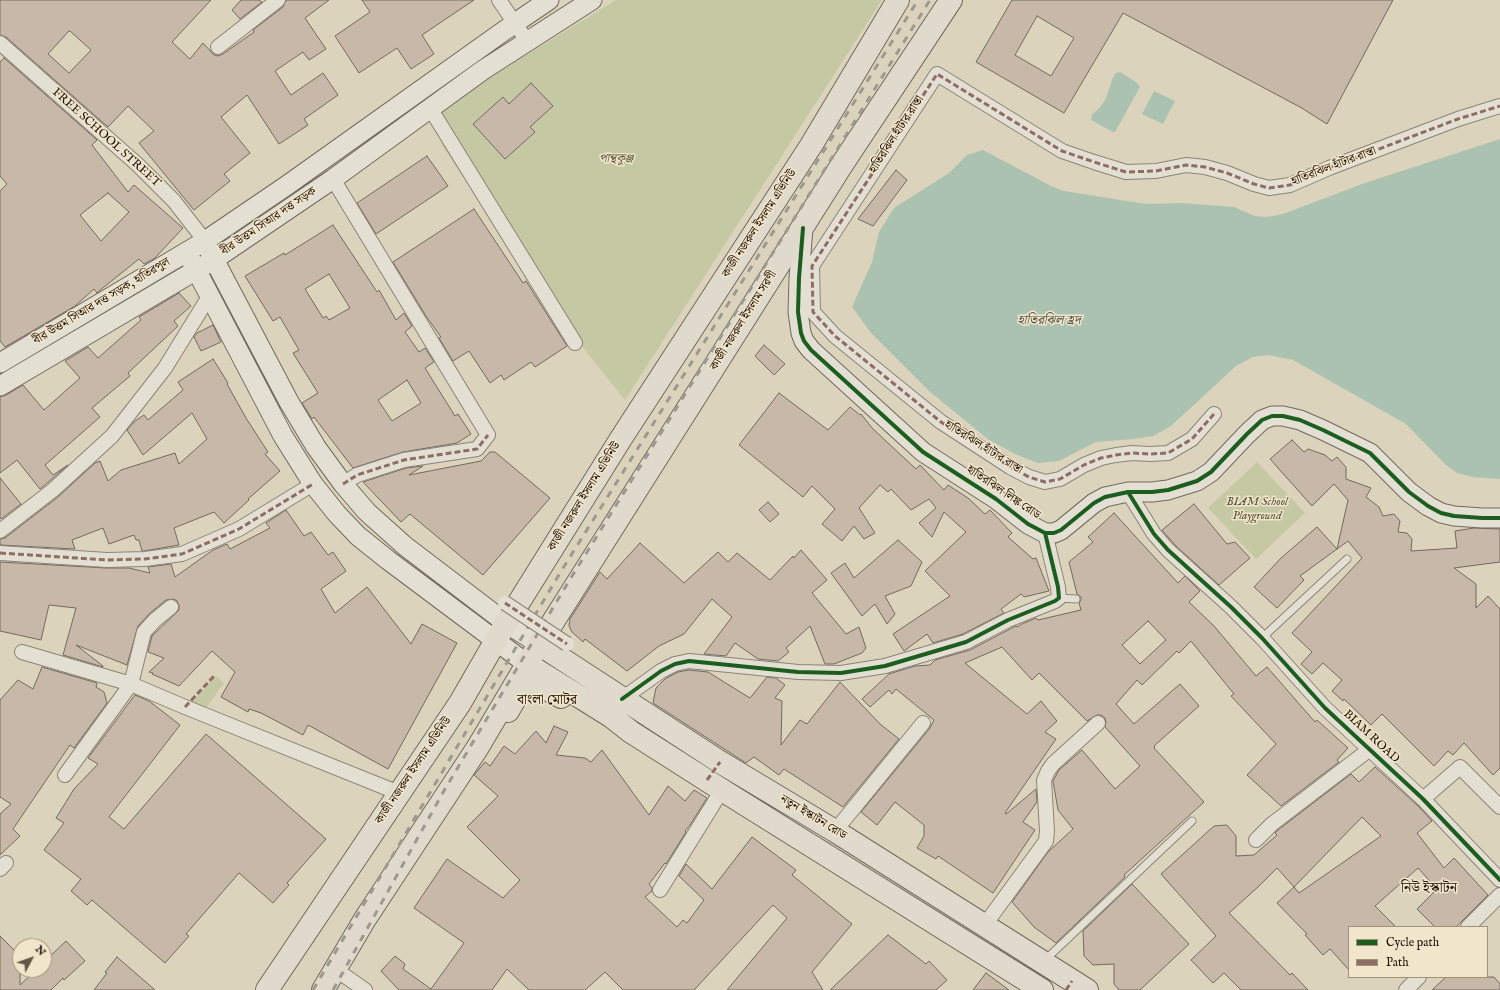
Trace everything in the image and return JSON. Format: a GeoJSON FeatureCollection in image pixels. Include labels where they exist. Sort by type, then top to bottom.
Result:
{"type":"FeatureCollection","features":[{"type":"Feature","properties":{"kind":"main road","name":"বীর উত্তম সিআর দত্ত সড়ক"},"geometry":{"type":"LineString","coordinates":[[205,241],[286,186],[515,22],[549,0]]}},
{"type":"Feature","properties":{"kind":"main road","name":"বীর উত্তম সিআর দত্ত সড়ক"},"geometry":{"type":"LineString","coordinates":[[0,386],[215,259],[333,179],[483,70],[592,0]]}},
{"type":"Feature","properties":{"kind":"main road","name":"কাজী নজরুল ইসলাম এভিনিউ"},"geometry":{"type":"LineString","coordinates":[[267,990],[460,703],[495,641],[506,613],[812,144],[898,0]]}},
{"type":"Feature","properties":{"kind":"main road","name":"কাজী নজরুল ইসলাম সরণী"},"geometry":{"type":"LineString","coordinates":[[539,644],[843,163],[951,0]]}},
{"type":"Feature","properties":{"kind":"main road","name":"হাতিরঝিল লিঙ্ক রোড"},"geometry":{"type":"LineString","coordinates":[[803,228],[798,312],[801,333],[804,341],[811,350],[923,452],[996,499],[1028,524],[1045,533],[1054,533],[1061,530],[1094,503],[1105,497],[1128,492],[1152,492],[1180,487],[1197,481],[1211,472],[1262,420],[1272,416],[1283,416],[1300,420],[1370,453],[1409,492],[1428,506],[1441,513],[1454,516],[1500,518]]}},
{"type":"Feature","properties":{"kind":"main road"},"geometry":{"type":"LineString","coordinates":[[205,241],[289,402],[316,447],[343,484],[367,512],[400,542],[506,613],[539,644],[478,747],[365,919],[323,990]]}},
{"type":"Feature","properties":{"kind":"main road","name":"বীর উত্তম সিআর দত্ত সড়ক, হাতিরপুল"},"geometry":{"type":"LineString","coordinates":[[0,363],[205,241]]}},
{"type":"Feature","properties":{"kind":"main road"},"geometry":{"type":"LineString","coordinates":[[187,253],[283,436],[313,484],[337,514],[358,536],[388,560],[527,664]]}},
{"type":"Feature","properties":{"kind":"main road","name":"নতুন ইস্কাটন রোড"},"geometry":{"type":"LineString","coordinates":[[539,644],[564,651],[622,699],[720,762],[835,831],[1043,962],[1075,987]]}},
{"type":"Feature","properties":{"kind":"main road"},"geometry":{"type":"LineString","coordinates":[[548,678],[564,651]]}},
{"type":"Feature","properties":{"kind":"main road","name":"নতুন ইস্কাটন রোড"},"geometry":{"type":"LineString","coordinates":[[527,664],[612,717],[631,732],[1042,990]]}},
{"type":"Feature","properties":{"kind":"main road"},"geometry":{"type":"LineString","coordinates":[[478,747],[495,731],[519,692],[525,688],[533,687],[543,687],[614,727],[631,732]]}},
{"type":"Feature","properties":{"kind":"main road"},"geometry":{"type":"LineString","coordinates":[[900,901],[912,880]]}},
{"type":"Feature","properties":{"kind":"street"},"geometry":{"type":"LineString","coordinates":[[218,47],[278,0]]}},
{"type":"Feature","properties":{"kind":"street"},"geometry":{"type":"LineString","coordinates":[[499,0],[527,41]]}},
{"type":"Feature","properties":{"kind":"street","name":"FREE SCHOOL STREET"},"geometry":{"type":"LineString","coordinates":[[0,42],[138,165],[174,201],[205,241]]}},
{"type":"Feature","properties":{"kind":"street","name":"হাতিরঝিল হাঁটার রাস্তা"},"geometry":{"type":"LineString","coordinates":[[1214,414],[1192,439],[1168,453],[1132,453],[1101,458],[1084,465],[1060,479],[1045,482],[1029,477],[1010,467],[941,422],[835,336],[813,312],[812,266],[937,74],[1062,151],[1094,162],[1126,172],[1156,171],[1186,165],[1205,167],[1228,173],[1254,184],[1269,188],[1290,185],[1329,168],[1451,122],[1500,106]]}},
{"type":"Feature","properties":{"kind":"street"},"geometry":{"type":"LineString","coordinates":[[430,108],[575,343]]}},
{"type":"Feature","properties":{"kind":"street"},"geometry":{"type":"LineString","coordinates":[[333,179],[488,435],[477,449],[404,460],[357,475],[343,484]]}},
{"type":"Feature","properties":{"kind":"street"},"geometry":{"type":"LineString","coordinates":[[0,531],[53,490],[112,436],[165,368],[210,295]]}},
{"type":"Feature","properties":{"kind":"street"},"geometry":{"type":"LineString","coordinates":[[0,553],[107,560],[145,559],[182,554],[239,529],[313,484]]}},
{"type":"Feature","properties":{"kind":"street","name":"BIAM ROAD"},"geometry":{"type":"LineString","coordinates":[[1128,492],[1154,534],[1168,550],[1231,607],[1262,638],[1325,708],[1423,799],[1500,880]]}},
{"type":"Feature","properties":{"kind":"street"},"geometry":{"type":"LineString","coordinates":[[1146,520],[1146,500],[1152,492]]}},
{"type":"Feature","properties":{"kind":"street"},"geometry":{"type":"LineString","coordinates":[[622,699],[661,671],[675,664],[689,661],[798,672],[841,673],[885,666],[966,642],[1008,620],[1059,598],[1058,587],[1045,533]]}},
{"type":"Feature","properties":{"kind":"street"},"geometry":{"type":"LineString","coordinates":[[65,775],[131,684],[144,632],[171,606]]}},
{"type":"Feature","properties":{"kind":"street"},"geometry":{"type":"LineString","coordinates":[[506,613],[564,651]]}},
{"type":"Feature","properties":{"kind":"street"},"geometry":{"type":"LineString","coordinates":[[22,652],[131,684],[399,793]]}},
{"type":"Feature","properties":{"kind":"street"},"geometry":{"type":"LineString","coordinates":[[835,831],[923,723]]}},
{"type":"Feature","properties":{"kind":"street"},"geometry":{"type":"LineString","coordinates":[[984,926],[1046,841],[1047,831],[1044,780],[1048,771],[1053,764],[1098,723]]}},
{"type":"Feature","properties":{"kind":"street"},"geometry":{"type":"LineString","coordinates":[[1256,840],[1272,824],[1370,749]]}},
{"type":"Feature","properties":{"kind":"street"},"geometry":{"type":"LineString","coordinates":[[660,890],[715,785],[720,762]]}},
{"type":"Feature","properties":{"kind":"street"},"geometry":{"type":"LineString","coordinates":[[1423,799],[1460,767],[1500,807]]}},
{"type":"Feature","properties":{"kind":"street"},"geometry":{"type":"LineString","coordinates":[[1469,926],[1500,895]]}},
{"type":"Feature","properties":{"kind":"street"},"geometry":{"type":"LineString","coordinates":[[335,969],[365,990]]}},
{"type":"Feature","properties":{"kind":"street"},"geometry":{"type":"LineString","coordinates":[[1406,990],[1418,978]]}},
{"type":"Feature","properties":{"kind":"lane"},"geometry":{"type":"LineString","coordinates":[[1262,638],[1347,559]]}},
{"type":"Feature","properties":{"kind":"lane"},"geometry":{"type":"LineString","coordinates":[[1059,598],[1076,599]]}},
{"type":"Feature","properties":{"kind":"lane"},"geometry":{"type":"LineString","coordinates":[[1043,962],[1192,822]]}},
{"type":"Feature","properties":{"kind":"green space","name":"পান্থকুঞ্জ"},"geometry":{"type":"Polygon","coordinates":[[[616,0],[882,0],[625,400],[553,310],[443,147],[435,130],[434,118],[447,104],[616,0]]]}},
{"type":"Feature","properties":{"kind":"green space","name":"BIAM School Playground"},"geometry":{"type":"Polygon","coordinates":[[[1257,462],[1305,513],[1256,559],[1208,508],[1257,462]]]}},
{"type":"Feature","properties":{"kind":"green space"},"geometry":{"type":"Polygon","coordinates":[[[216,676],[224,683],[206,708],[192,702],[216,676]]]}},
{"type":"Feature","properties":{"kind":"water"},"geometry":{"type":"Polygon","coordinates":[[[1120,72],[1136,82],[1140,87],[1115,132],[1113,132],[1091,120],[1092,115],[1101,106],[1106,98],[1113,77],[1116,73],[1120,72]]]}},
{"type":"Feature","properties":{"kind":"water"},"geometry":{"type":"Polygon","coordinates":[[[1154,91],[1175,101],[1163,124],[1142,114],[1154,91]]]}},
{"type":"Feature","properties":{"kind":"water","name":"হাতিরঝিল হ্রদ"},"geometry":{"type":"Polygon","coordinates":[[[1500,139],[1500,479],[1473,477],[1457,473],[1446,465],[1406,424],[1293,360],[1268,355],[1253,357],[1236,366],[1171,426],[1153,436],[1096,442],[1059,461],[1038,463],[1017,455],[989,440],[929,391],[871,333],[852,307],[872,262],[879,232],[894,208],[949,173],[967,155],[983,150],[1051,186],[1064,191],[1146,204],[1180,203],[1234,207],[1255,216],[1267,217],[1283,214],[1362,184],[1500,139]]]}},
{"type":"Feature","properties":{"kind":"building"},"geometry":{"type":"Polygon","coordinates":[[[0,0],[211,0],[172,42],[190,59],[203,43],[214,55],[218,56],[223,54],[254,32],[253,30],[283,7],[286,0],[329,0],[305,18],[326,49],[309,60],[303,52],[275,71],[291,95],[323,73],[338,95],[304,119],[308,125],[279,144],[247,95],[221,117],[250,153],[224,174],[230,181],[194,210],[139,143],[154,131],[128,106],[108,127],[6,37],[0,35],[0,0]],[[70,31],[48,54],[69,73],[91,50],[70,31]]]}},
{"type":"Feature","properties":{"kind":"building"},"geometry":{"type":"Polygon","coordinates":[[[241,0],[259,0],[262,2],[240,19],[232,10],[241,0]]]}},
{"type":"Feature","properties":{"kind":"building"},"geometry":{"type":"Polygon","coordinates":[[[362,0],[474,0],[422,35],[434,54],[411,69],[397,48],[359,73],[335,36],[370,12],[362,0]]]}},
{"type":"Feature","properties":{"kind":"building"},"geometry":{"type":"Polygon","coordinates":[[[1012,0],[1393,0],[1327,124],[1300,107],[1123,13],[1064,113],[976,62],[1012,0]],[[1037,16],[1015,55],[1051,76],[1074,38],[1037,16]]]}},
{"type":"Feature","properties":{"kind":"building"},"geometry":{"type":"Polygon","coordinates":[[[4,58],[97,140],[92,145],[128,192],[134,185],[183,228],[155,258],[144,264],[139,259],[97,293],[94,289],[75,306],[5,347],[0,341],[0,191],[7,184],[0,176],[0,62],[4,58]],[[108,193],[80,215],[101,241],[129,212],[108,193]]]}},
{"type":"Feature","properties":{"kind":"building"},"geometry":{"type":"Polygon","coordinates":[[[531,83],[553,106],[530,127],[535,132],[505,159],[473,124],[503,97],[509,104],[531,83]]]}},
{"type":"Feature","properties":{"kind":"building"},"geometry":{"type":"Polygon","coordinates":[[[427,156],[448,186],[376,234],[357,203],[427,156]]]}},
{"type":"Feature","properties":{"kind":"building"},"geometry":{"type":"Polygon","coordinates":[[[896,170],[907,180],[873,226],[858,219],[896,170]]]}},
{"type":"Feature","properties":{"kind":"building"},"geometry":{"type":"Polygon","coordinates":[[[474,209],[523,283],[526,281],[567,346],[535,367],[531,362],[504,380],[501,375],[490,383],[469,351],[453,361],[439,338],[441,337],[426,316],[393,262],[474,209]]]}},
{"type":"Feature","properties":{"kind":"building"},"geometry":{"type":"Polygon","coordinates":[[[333,225],[377,292],[379,290],[396,320],[404,313],[412,326],[405,332],[419,352],[425,348],[434,362],[425,368],[455,416],[458,414],[471,434],[457,443],[403,452],[353,468],[314,417],[312,419],[302,403],[318,393],[293,353],[299,350],[280,317],[273,321],[245,276],[284,253],[285,255],[333,225]],[[329,274],[305,289],[323,318],[326,316],[329,320],[350,308],[329,274]],[[407,380],[378,400],[392,421],[421,403],[407,380]]]}},
{"type":"Feature","properties":{"kind":"building"},"geometry":{"type":"Polygon","coordinates":[[[179,293],[191,306],[174,321],[178,326],[128,373],[130,376],[92,408],[100,417],[45,465],[53,475],[68,465],[40,489],[17,460],[0,473],[0,397],[23,385],[44,410],[80,378],[65,361],[88,347],[98,358],[141,320],[139,317],[179,293]]]}},
{"type":"Feature","properties":{"kind":"building"},"geometry":{"type":"Polygon","coordinates":[[[213,325],[221,342],[201,351],[194,337],[197,333],[213,325]]]}},
{"type":"Feature","properties":{"kind":"building"},"geometry":{"type":"Polygon","coordinates":[[[764,345],[785,364],[774,375],[755,356],[764,345]]]}},
{"type":"Feature","properties":{"kind":"building"},"geometry":{"type":"Polygon","coordinates":[[[213,359],[228,383],[227,384],[246,418],[268,452],[265,454],[280,471],[248,499],[249,500],[224,523],[214,512],[174,528],[179,545],[144,551],[142,551],[139,540],[136,540],[134,535],[109,544],[103,528],[72,540],[75,549],[0,545],[0,539],[5,538],[58,497],[95,463],[100,461],[108,481],[121,470],[175,453],[179,464],[207,439],[192,413],[143,455],[127,430],[135,421],[144,415],[148,420],[183,390],[178,382],[213,359]]]}},
{"type":"Feature","properties":{"kind":"building"},"geometry":{"type":"Polygon","coordinates":[[[779,393],[828,430],[850,407],[860,415],[861,414],[873,429],[916,469],[920,465],[944,490],[948,485],[968,498],[985,514],[990,510],[1012,533],[1008,537],[1033,559],[1036,558],[1049,591],[1024,597],[1021,594],[1001,609],[1004,613],[963,634],[933,643],[927,634],[904,651],[893,634],[950,596],[925,571],[966,532],[944,512],[932,537],[919,523],[936,508],[929,499],[911,510],[891,489],[888,492],[880,485],[859,508],[875,533],[864,539],[854,526],[842,541],[822,524],[835,509],[812,486],[803,497],[739,445],[779,393]]]}},
{"type":"Feature","properties":{"kind":"building"},"geometry":{"type":"Polygon","coordinates":[[[1292,440],[1304,452],[1308,449],[1325,455],[1332,461],[1337,457],[1346,467],[1346,479],[1371,488],[1366,497],[1379,507],[1383,516],[1394,514],[1400,521],[1398,532],[1407,533],[1412,539],[1411,551],[1457,548],[1455,531],[1474,528],[1500,529],[1500,562],[1454,568],[1476,584],[1476,608],[1488,596],[1500,609],[1500,768],[1493,775],[1464,743],[1453,755],[1448,751],[1434,766],[1382,714],[1371,725],[1344,699],[1343,701],[1332,691],[1342,680],[1323,663],[1312,674],[1301,664],[1312,652],[1292,633],[1362,558],[1348,541],[1300,576],[1304,580],[1277,608],[1254,587],[1281,558],[1317,527],[1337,549],[1348,500],[1334,484],[1312,506],[1270,459],[1292,440]]]}},
{"type":"Feature","properties":{"kind":"building"},"geometry":{"type":"Polygon","coordinates":[[[490,452],[495,452],[550,498],[483,575],[410,514],[401,522],[363,482],[406,468],[423,466],[409,475],[481,461],[490,452]]]}},
{"type":"Feature","properties":{"kind":"building"},"geometry":{"type":"Polygon","coordinates":[[[0,478],[21,504],[1,519],[0,517],[0,478]]]}},
{"type":"Feature","properties":{"kind":"building"},"geometry":{"type":"Polygon","coordinates":[[[768,502],[779,514],[770,522],[759,510],[768,502]]]}},
{"type":"Feature","properties":{"kind":"building"},"geometry":{"type":"Polygon","coordinates":[[[1194,504],[1227,544],[1235,542],[1250,558],[1219,585],[1176,546],[1162,530],[1194,504]]]}},
{"type":"Feature","properties":{"kind":"building"},"geometry":{"type":"Polygon","coordinates":[[[286,510],[304,536],[311,532],[328,555],[333,552],[346,571],[321,589],[335,613],[367,587],[411,644],[422,624],[457,643],[388,769],[308,725],[303,735],[261,713],[249,709],[248,712],[221,697],[235,672],[212,651],[179,686],[149,672],[164,658],[148,652],[152,636],[179,610],[179,605],[174,599],[166,600],[150,613],[138,626],[127,665],[76,645],[103,667],[63,655],[76,608],[49,605],[41,640],[0,631],[0,562],[129,568],[150,573],[148,567],[171,564],[175,577],[213,550],[227,544],[230,549],[270,528],[266,523],[286,510]]]}},
{"type":"Feature","properties":{"kind":"building"},"geometry":{"type":"Polygon","coordinates":[[[1114,513],[1178,583],[1185,576],[1200,591],[1189,602],[1214,626],[1256,676],[1267,667],[1315,722],[1317,720],[1348,748],[1337,760],[1339,762],[1281,806],[1247,775],[1276,744],[1231,696],[1234,694],[1191,641],[1179,653],[1177,651],[1142,685],[1137,680],[1116,704],[1134,724],[1180,684],[1199,706],[1154,746],[1154,748],[1204,802],[1124,875],[1125,877],[1056,943],[1034,927],[1012,902],[1048,852],[1073,829],[1058,810],[1053,781],[1059,770],[1082,750],[1115,789],[1140,766],[1105,727],[1105,718],[1101,715],[1097,715],[1087,721],[1039,673],[1032,680],[1002,647],[965,663],[1027,714],[1041,701],[1057,721],[1045,732],[1056,739],[1005,813],[1006,814],[1036,789],[1037,802],[1023,822],[1035,830],[993,893],[938,856],[936,859],[917,848],[924,836],[924,825],[895,802],[877,825],[861,812],[930,728],[934,720],[896,689],[892,694],[889,690],[870,707],[862,699],[889,674],[915,666],[930,665],[935,660],[970,650],[1016,626],[1017,627],[1036,618],[1038,620],[1081,610],[1079,603],[1081,597],[1077,594],[1069,562],[1093,542],[1088,537],[1114,513]],[[1148,621],[1122,645],[1140,664],[1166,640],[1148,621]]]}},
{"type":"Feature","properties":{"kind":"building"},"geometry":{"type":"Polygon","coordinates":[[[898,540],[922,562],[911,586],[885,596],[895,614],[887,624],[875,604],[862,616],[831,573],[845,563],[854,578],[898,540]]]}},
{"type":"Feature","properties":{"kind":"building"},"geometry":{"type":"Polygon","coordinates":[[[640,543],[684,583],[718,552],[728,562],[737,553],[770,580],[793,556],[794,558],[801,550],[827,580],[812,593],[846,634],[859,627],[866,648],[862,653],[834,664],[825,664],[810,626],[786,648],[789,652],[778,661],[758,659],[735,643],[726,656],[704,654],[732,617],[712,599],[684,634],[659,646],[627,671],[585,639],[583,642],[572,632],[569,626],[570,619],[600,572],[607,579],[640,543]]]}},
{"type":"Feature","properties":{"kind":"building"},"geometry":{"type":"Polygon","coordinates":[[[42,667],[97,683],[96,687],[104,692],[107,703],[74,748],[70,745],[13,829],[20,836],[0,855],[0,814],[11,804],[0,797],[0,700],[18,680],[33,689],[42,667]]]}},
{"type":"Feature","properties":{"kind":"building"},"geometry":{"type":"Polygon","coordinates":[[[689,670],[708,672],[750,698],[767,677],[776,678],[785,685],[775,698],[782,701],[781,745],[800,720],[807,724],[840,682],[880,724],[899,739],[843,807],[784,769],[779,775],[754,757],[746,763],[653,703],[656,688],[665,679],[678,672],[689,670]]]}},
{"type":"Feature","properties":{"kind":"building"},"geometry":{"type":"Polygon","coordinates":[[[135,695],[149,701],[180,725],[109,817],[124,829],[206,734],[326,839],[287,883],[289,885],[273,903],[239,873],[186,934],[189,936],[165,963],[92,900],[87,905],[71,891],[81,879],[44,850],[64,823],[56,818],[74,789],[98,764],[88,758],[135,695]]]}},
{"type":"Feature","properties":{"kind":"building"},"geometry":{"type":"Polygon","coordinates":[[[554,726],[568,732],[556,755],[585,758],[591,762],[602,750],[649,815],[668,786],[685,801],[694,790],[707,798],[685,831],[686,832],[666,864],[665,863],[649,884],[652,891],[645,897],[677,927],[683,920],[687,923],[704,900],[679,876],[686,864],[712,889],[752,837],[796,870],[792,875],[852,924],[812,972],[823,990],[727,990],[787,918],[773,905],[694,990],[623,990],[605,972],[585,990],[529,990],[507,969],[492,990],[399,990],[381,971],[395,956],[405,964],[403,969],[431,989],[464,943],[414,908],[447,859],[503,898],[520,880],[467,827],[498,796],[474,775],[485,762],[490,766],[504,746],[515,754],[536,731],[546,743],[554,726]]]}},
{"type":"Feature","properties":{"kind":"building"},"geometry":{"type":"Polygon","coordinates":[[[1375,767],[1417,805],[1432,821],[1417,833],[1444,868],[1454,858],[1488,895],[1457,926],[1434,926],[1417,909],[1437,889],[1418,868],[1375,906],[1395,926],[1348,926],[1348,969],[1330,949],[1323,955],[1305,935],[1307,934],[1277,903],[1294,887],[1277,868],[1229,913],[1290,975],[1292,973],[1308,990],[1241,990],[1224,973],[1213,983],[1191,960],[1216,936],[1161,874],[1214,826],[1227,825],[1236,836],[1236,856],[1254,855],[1277,835],[1275,833],[1278,830],[1351,774],[1359,782],[1375,767]],[[1362,817],[1294,887],[1299,893],[1381,836],[1362,817]]]}},
{"type":"Feature","properties":{"kind":"building"},"geometry":{"type":"Polygon","coordinates":[[[1132,884],[1189,944],[1140,990],[1119,990],[1114,984],[1114,964],[1093,965],[1084,956],[1083,931],[1132,884]]]}},
{"type":"Feature","properties":{"kind":"building"},"geometry":{"type":"Polygon","coordinates":[[[888,935],[926,964],[929,961],[947,980],[936,990],[830,990],[888,935]]]}},
{"type":"Feature","properties":{"kind":"building"},"geometry":{"type":"Polygon","coordinates":[[[0,936],[12,948],[12,978],[20,978],[20,985],[27,978],[52,978],[52,954],[66,941],[85,961],[64,980],[63,978],[51,990],[0,990],[0,936]]]}},
{"type":"Feature","properties":{"kind":"building"},"geometry":{"type":"Polygon","coordinates":[[[117,957],[155,990],[94,990],[107,973],[105,972],[117,957]]]}},
{"type":"Feature","properties":{"kind":"building"},"geometry":{"type":"Polygon","coordinates":[[[986,973],[1009,990],[973,990],[986,973]]]}},
{"type":"Feature","properties":{"kind":"building"},"geometry":{"type":"Polygon","coordinates":[[[1494,977],[1500,984],[1500,990],[1432,990],[1445,978],[1494,977]]]}},
{"type":"Feature","properties":{"kind":"railway"},"geometry":{"type":"LineString","coordinates":[[313,990],[560,573],[918,0]]}},
{"type":"Feature","properties":{"kind":"railway"},"geometry":{"type":"LineString","coordinates":[[333,990],[445,789],[569,581],[930,0]]}},
{"type":"Feature","properties":{"kind":"marked path"},"geometry":{"type":"LineString","coordinates":[[1214,414],[1192,439],[1168,453],[1132,453],[1101,458],[1084,465],[1060,479],[1045,482],[1029,477],[1010,467],[941,422],[835,336],[813,312],[812,266],[937,74],[1062,151],[1094,162],[1126,172],[1156,171],[1186,165],[1205,167],[1269,188],[1290,185],[1329,168],[1458,119],[1500,106]]}},
{"type":"Feature","properties":{"kind":"marked path"},"geometry":{"type":"LineString","coordinates":[[343,484],[357,475],[404,460],[477,449],[488,435]]}},
{"type":"Feature","properties":{"kind":"marked path"},"geometry":{"type":"LineString","coordinates":[[0,553],[107,560],[145,559],[182,554],[239,529],[313,484]]}},
{"type":"Feature","properties":{"kind":"marked path"},"geometry":{"type":"LineString","coordinates":[[505,603],[567,644]]}},
{"type":"Feature","properties":{"kind":"marked path"},"geometry":{"type":"LineString","coordinates":[[185,707],[215,675]]}},
{"type":"Feature","properties":{"kind":"marked path"},"geometry":{"type":"LineString","coordinates":[[707,780],[720,762]]}},
{"type":"Feature","properties":{"kind":"marked path"},"geometry":{"type":"LineString","coordinates":[[1066,990],[1072,981]]}},
{"type":"Feature","properties":{"kind":"cycle path"},"geometry":{"type":"LineString","coordinates":[[803,228],[798,312],[801,333],[804,341],[811,350],[923,452],[996,499],[1028,524],[1045,533],[1054,533],[1061,530],[1094,503],[1105,497],[1128,492],[1168,490],[1197,481],[1211,472],[1262,420],[1272,416],[1283,416],[1300,420],[1370,453],[1409,492],[1428,506],[1441,513],[1454,516],[1500,518]]}},
{"type":"Feature","properties":{"kind":"cycle path"},"geometry":{"type":"LineString","coordinates":[[1128,492],[1154,534],[1168,550],[1231,607],[1262,638],[1325,708],[1423,799],[1500,880]]}},
{"type":"Feature","properties":{"kind":"cycle path"},"geometry":{"type":"LineString","coordinates":[[622,699],[661,671],[675,664],[689,661],[798,672],[841,673],[885,666],[966,642],[1008,620],[1059,598],[1058,587],[1045,533]]}},
{"type":"Feature","properties":{"kind":"district","name":"বাংলা মোটর"},"geometry":{"type":"Point","coordinates":[547,701]}},
{"type":"Feature","properties":{"kind":"district","name":"নিউ ইস্কাটন"},"geometry":{"type":"Point","coordinates":[1429,889]}}]}
